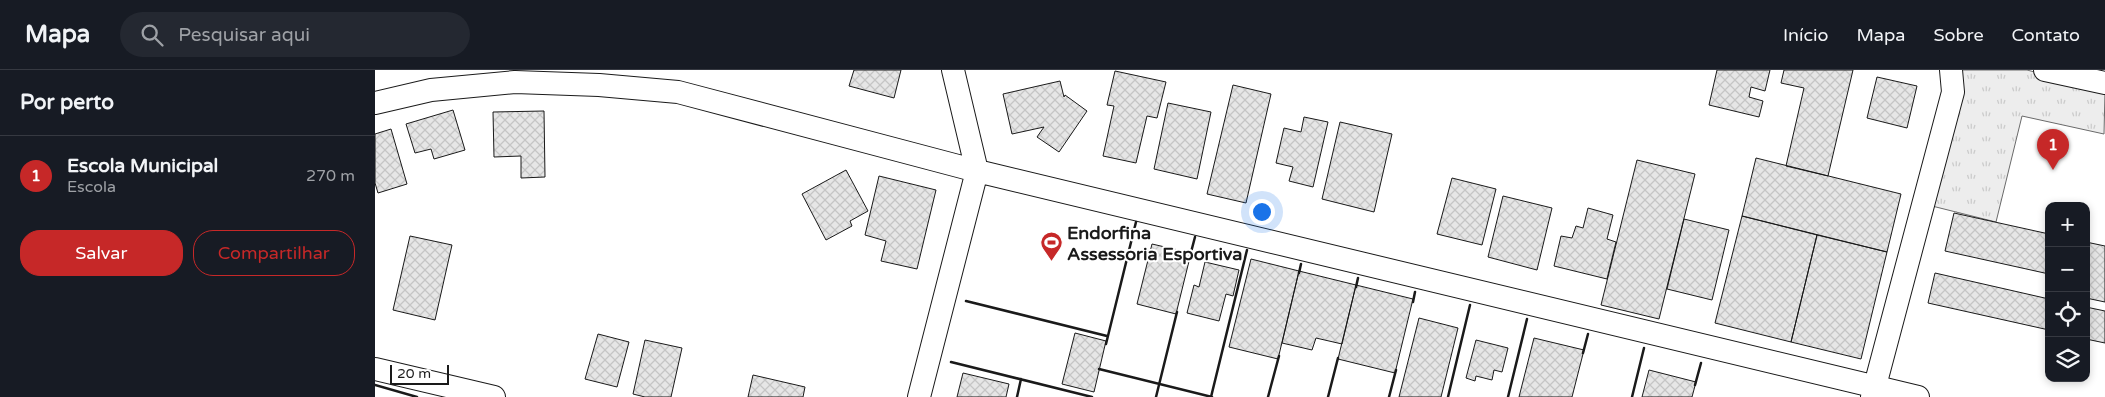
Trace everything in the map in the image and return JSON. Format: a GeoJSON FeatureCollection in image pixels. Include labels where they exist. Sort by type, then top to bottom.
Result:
{"type":"FeatureCollection","features":[{"type":"Feature","properties":{"kind":"street"},"geometry":{"type":"LineString","coordinates":[[919,397],[977,171],[953,70]]}},
{"type":"Feature","properties":{"kind":"street"},"geometry":{"type":"LineString","coordinates":[[1873,392],[1953,92],[1951,70]]}},
{"type":"Feature","properties":{"kind":"street"},"geometry":{"type":"LineString","coordinates":[[2045,70],[2105,83]]}},
{"type":"Feature","properties":{"kind":"street"},"geometry":{"type":"LineString","coordinates":[[375,103],[431,90],[515,82],[599,85],[678,92],[977,171],[1873,392],[1918,397]]}},
{"type":"Feature","properties":{"kind":"street"},"geometry":{"type":"LineString","coordinates":[[375,369],[494,397]]}},
{"type":"Feature","properties":{"kind":"green space"},"geometry":{"type":"Polygon","coordinates":[[[1957,70],[2027,70],[2105,91],[2104,134],[2022,116],[1996,222],[1932,206],[1957,70]]]}},
{"type":"Feature","properties":{"kind":"building"},"geometry":{"type":"Polygon","coordinates":[[[854,70],[901,70],[894,98],[849,86],[854,70]]]}},
{"type":"Feature","properties":{"kind":"building"},"geometry":{"type":"Polygon","coordinates":[[[1717,70],[1770,70],[1765,91],[1751,87],[1749,97],[1763,101],[1759,117],[1709,105],[1717,70]]]}},
{"type":"Feature","properties":{"kind":"building"},"geometry":{"type":"Polygon","coordinates":[[[1784,70],[1853,70],[1828,176],[1786,166],[1804,88],[1781,83],[1784,70]]]}},
{"type":"Feature","properties":{"kind":"building"},"geometry":{"type":"Polygon","coordinates":[[[1115,71],[1166,82],[1157,118],[1147,116],[1136,163],[1103,156],[1114,106],[1107,105],[1115,71]]]}},
{"type":"Feature","properties":{"kind":"building"},"geometry":{"type":"Polygon","coordinates":[[[1877,77],[1917,86],[1907,128],[1867,118],[1877,77]]]}},
{"type":"Feature","properties":{"kind":"building"},"geometry":{"type":"Polygon","coordinates":[[[1060,81],[1064,97],[1065,95],[1087,111],[1059,152],[1037,137],[1044,127],[1012,134],[1003,94],[1060,81]]]}},
{"type":"Feature","properties":{"kind":"building"},"geometry":{"type":"Polygon","coordinates":[[[1233,85],[1271,94],[1246,203],[1207,194],[1233,85]]]}},
{"type":"Feature","properties":{"kind":"building"},"geometry":{"type":"Polygon","coordinates":[[[1168,103],[1211,112],[1197,179],[1154,169],[1168,103]]]}},
{"type":"Feature","properties":{"kind":"building"},"geometry":{"type":"Polygon","coordinates":[[[453,110],[465,150],[434,159],[431,149],[415,153],[406,124],[453,110]]]}},
{"type":"Feature","properties":{"kind":"building"},"geometry":{"type":"Polygon","coordinates":[[[544,111],[545,177],[521,178],[521,156],[494,157],[493,112],[544,111]]]}},
{"type":"Feature","properties":{"kind":"building"},"geometry":{"type":"Polygon","coordinates":[[[1304,117],[1328,122],[1313,187],[1289,181],[1293,167],[1276,163],[1284,128],[1301,132],[1304,117]]]}},
{"type":"Feature","properties":{"kind":"building"},"geometry":{"type":"Polygon","coordinates":[[[1340,122],[1392,134],[1374,212],[1322,199],[1340,122]]]}},
{"type":"Feature","properties":{"kind":"building"},"geometry":{"type":"Polygon","coordinates":[[[391,129],[407,184],[378,193],[375,183],[375,134],[391,129]]]}},
{"type":"Feature","properties":{"kind":"building"},"geometry":{"type":"Polygon","coordinates":[[[1756,158],[1901,194],[1887,252],[1742,216],[1756,158]]]}},
{"type":"Feature","properties":{"kind":"building"},"geometry":{"type":"Polygon","coordinates":[[[1637,160],[1695,174],[1659,319],[1601,305],[1637,160]]]}},
{"type":"Feature","properties":{"kind":"building"},"geometry":{"type":"Polygon","coordinates":[[[846,170],[868,211],[850,221],[852,226],[826,240],[802,194],[846,170]]]}},
{"type":"Feature","properties":{"kind":"building"},"geometry":{"type":"Polygon","coordinates":[[[879,176],[936,190],[917,269],[881,261],[886,241],[865,235],[879,176]]]}},
{"type":"Feature","properties":{"kind":"building"},"geometry":{"type":"Polygon","coordinates":[[[1452,178],[1496,189],[1482,245],[1437,234],[1452,178]]]}},
{"type":"Feature","properties":{"kind":"building"},"geometry":{"type":"Polygon","coordinates":[[[1503,196],[1552,208],[1537,270],[1488,257],[1503,196]]]}},
{"type":"Feature","properties":{"kind":"building"},"geometry":{"type":"Polygon","coordinates":[[[1588,208],[1613,215],[1607,239],[1616,242],[1607,279],[1554,266],[1561,236],[1572,238],[1576,226],[1583,228],[1588,208]]]}},
{"type":"Feature","properties":{"kind":"building"},"geometry":{"type":"Polygon","coordinates":[[[1954,213],[2045,233],[2045,273],[1945,251],[1954,213]]]}},
{"type":"Feature","properties":{"kind":"building"},"geometry":{"type":"Polygon","coordinates":[[[1742,216],[1817,235],[1791,342],[1715,323],[1742,216]]]}},
{"type":"Feature","properties":{"kind":"building"},"geometry":{"type":"Polygon","coordinates":[[[1684,219],[1729,230],[1712,300],[1667,289],[1684,219]]]}},
{"type":"Feature","properties":{"kind":"building"},"geometry":{"type":"Polygon","coordinates":[[[1817,235],[1887,252],[1861,359],[1791,342],[1817,235]]]}},
{"type":"Feature","properties":{"kind":"building"},"geometry":{"type":"Polygon","coordinates":[[[410,236],[452,245],[435,320],[393,310],[410,236]]]}},
{"type":"Feature","properties":{"kind":"building"},"geometry":{"type":"Polygon","coordinates":[[[2090,243],[2105,246],[2105,302],[2090,299],[2090,243]]]}},
{"type":"Feature","properties":{"kind":"building"},"geometry":{"type":"Polygon","coordinates":[[[1152,244],[1191,253],[1176,314],[1137,304],[1152,244]]]}},
{"type":"Feature","properties":{"kind":"building"},"geometry":{"type":"Polygon","coordinates":[[[1251,259],[1299,271],[1278,359],[1229,347],[1251,259]]]}},
{"type":"Feature","properties":{"kind":"building"},"geometry":{"type":"Polygon","coordinates":[[[1205,262],[1239,270],[1233,296],[1226,294],[1219,321],[1187,313],[1194,285],[1199,287],[1205,262]]]}},
{"type":"Feature","properties":{"kind":"building"},"geometry":{"type":"Polygon","coordinates":[[[1299,271],[1356,285],[1342,344],[1316,338],[1312,350],[1282,343],[1299,271]]]}},
{"type":"Feature","properties":{"kind":"building"},"geometry":{"type":"Polygon","coordinates":[[[1935,273],[2045,298],[2045,329],[1928,303],[1935,273]]]}},
{"type":"Feature","properties":{"kind":"building"},"geometry":{"type":"Polygon","coordinates":[[[1356,285],[1413,299],[1395,373],[1338,359],[1356,285]]]}},
{"type":"Feature","properties":{"kind":"building"},"geometry":{"type":"Polygon","coordinates":[[[2090,308],[2105,311],[2105,343],[2090,340],[2090,308]]]}},
{"type":"Feature","properties":{"kind":"building"},"geometry":{"type":"Polygon","coordinates":[[[1419,318],[1458,328],[1441,397],[1399,397],[1419,318]]]}},
{"type":"Feature","properties":{"kind":"building"},"geometry":{"type":"Polygon","coordinates":[[[1075,333],[1106,341],[1094,392],[1062,384],[1075,333]]]}},
{"type":"Feature","properties":{"kind":"building"},"geometry":{"type":"Polygon","coordinates":[[[598,334],[629,342],[617,387],[585,379],[598,334]]]}},
{"type":"Feature","properties":{"kind":"building"},"geometry":{"type":"Polygon","coordinates":[[[1534,338],[1584,350],[1572,397],[1519,397],[1534,338]]]}},
{"type":"Feature","properties":{"kind":"building"},"geometry":{"type":"Polygon","coordinates":[[[645,340],[682,348],[671,397],[645,397],[633,394],[645,340]]]}},
{"type":"Feature","properties":{"kind":"building"},"geometry":{"type":"Polygon","coordinates":[[[1476,340],[1508,348],[1502,372],[1494,370],[1492,380],[1476,376],[1475,381],[1466,378],[1476,340]]]}},
{"type":"Feature","properties":{"kind":"building"},"geometry":{"type":"Polygon","coordinates":[[[1649,370],[1696,382],[1692,397],[1642,397],[1649,370]]]}},
{"type":"Feature","properties":{"kind":"building"},"geometry":{"type":"Polygon","coordinates":[[[963,373],[1009,384],[1006,397],[957,397],[963,373]]]}},
{"type":"Feature","properties":{"kind":"building"},"geometry":{"type":"Polygon","coordinates":[[[753,375],[805,387],[803,397],[748,397],[753,375]]]}},
{"type":"Feature","properties":{"kind":"wall"},"geometry":{"type":"LineString","coordinates":[[1106,344],[1136,222]]}},
{"type":"Feature","properties":{"kind":"wall"},"geometry":{"type":"LineString","coordinates":[[1190,256],[1195,237]]}},
{"type":"Feature","properties":{"kind":"wall"},"geometry":{"type":"LineString","coordinates":[[1211,397],[1247,250]]}},
{"type":"Feature","properties":{"kind":"wall"},"geometry":{"type":"LineString","coordinates":[[1299,273],[1301,264]]}},
{"type":"Feature","properties":{"kind":"wall"},"geometry":{"type":"LineString","coordinates":[[1356,287],[1358,278]]}},
{"type":"Feature","properties":{"kind":"wall"},"geometry":{"type":"LineString","coordinates":[[1413,302],[1415,292]]}},
{"type":"Feature","properties":{"kind":"wall"},"geometry":{"type":"LineString","coordinates":[[966,301],[1107,336]]}},
{"type":"Feature","properties":{"kind":"wall"},"geometry":{"type":"LineString","coordinates":[[1448,397],[1470,305]]}},
{"type":"Feature","properties":{"kind":"wall"},"geometry":{"type":"LineString","coordinates":[[1156,397],[1177,312]]}},
{"type":"Feature","properties":{"kind":"wall"},"geometry":{"type":"LineString","coordinates":[[1508,397],[1527,319]]}},
{"type":"Feature","properties":{"kind":"wall"},"geometry":{"type":"LineString","coordinates":[[1583,353],[1588,334]]}},
{"type":"Feature","properties":{"kind":"wall"},"geometry":{"type":"LineString","coordinates":[[1632,397],[1644,348]]}},
{"type":"Feature","properties":{"kind":"wall"},"geometry":{"type":"LineString","coordinates":[[1268,397],[1279,356]]}},
{"type":"Feature","properties":{"kind":"wall"},"geometry":{"type":"LineString","coordinates":[[1328,397],[1338,358]]}},
{"type":"Feature","properties":{"kind":"wall"},"geometry":{"type":"LineString","coordinates":[[951,362],[1092,397]]}},
{"type":"Feature","properties":{"kind":"wall"},"geometry":{"type":"LineString","coordinates":[[1695,385],[1701,363]]}},
{"type":"Feature","properties":{"kind":"wall"},"geometry":{"type":"LineString","coordinates":[[1099,369],[1212,397]]}},
{"type":"Feature","properties":{"kind":"wall"},"geometry":{"type":"LineString","coordinates":[[1389,397],[1396,370]]}},
{"type":"Feature","properties":{"kind":"wall"},"geometry":{"type":"LineString","coordinates":[[1017,397],[1021,379]]}},
{"type":"Feature","properties":{"kind":"wall"},"geometry":{"type":"LineString","coordinates":[[375,385],[417,397]]}},
{"type":"Feature","properties":{"kind":"place","name":"Escola Municipal"},"geometry":{"type":"Point","coordinates":[2053,170]}},
{"type":"Feature","properties":{"kind":"place","name":"Endorfina Assessoria Esportiva"},"geometry":{"type":"Point","coordinates":[1051,262]}}]}
